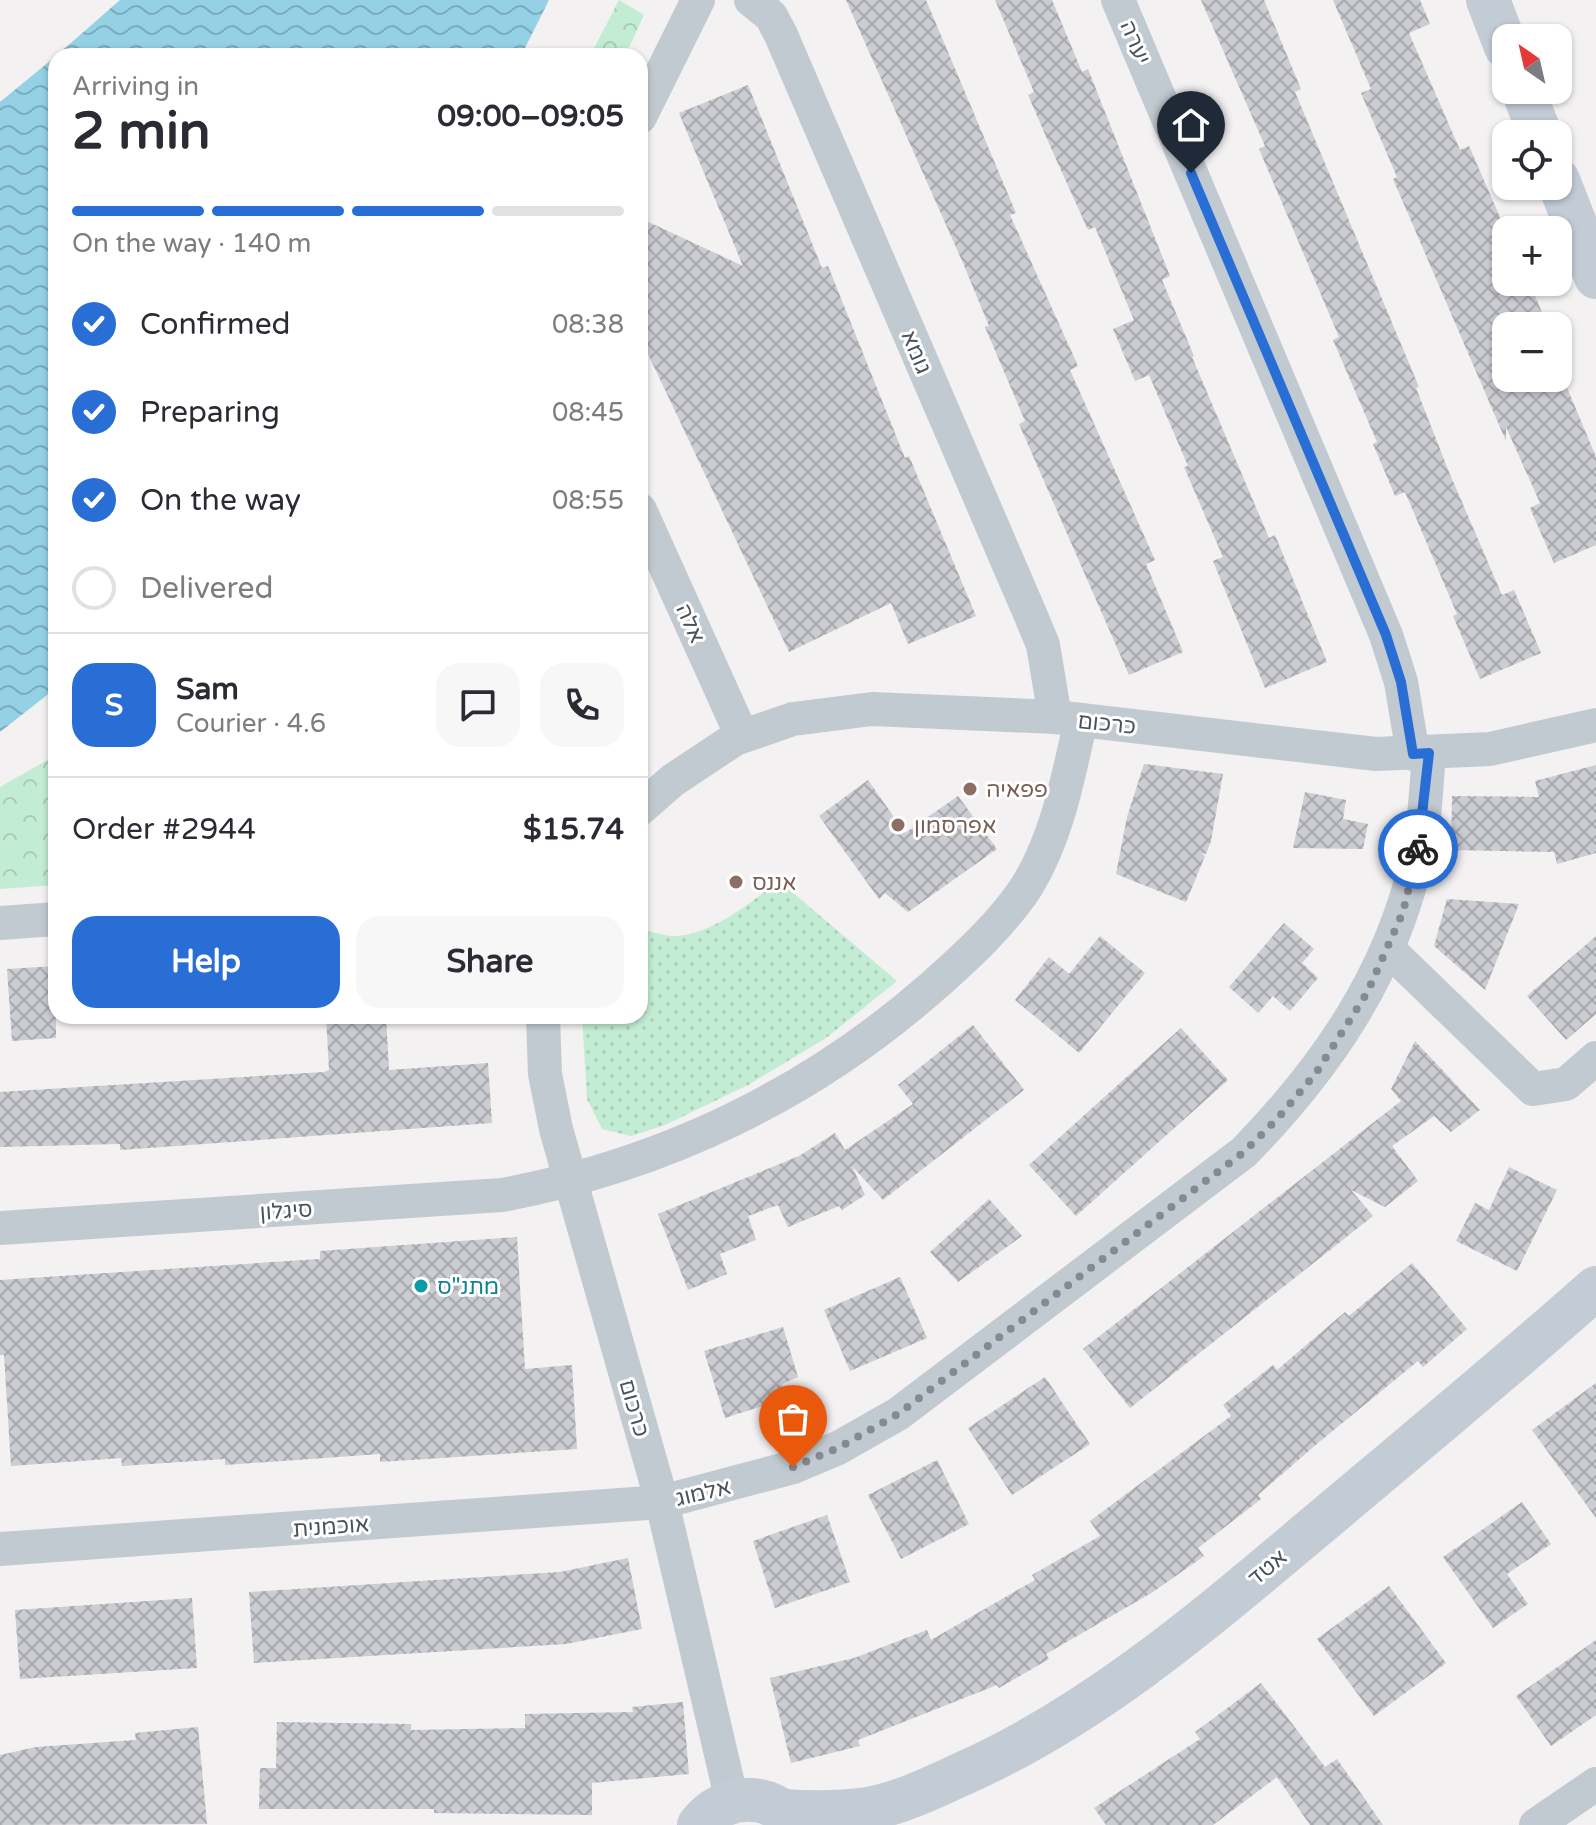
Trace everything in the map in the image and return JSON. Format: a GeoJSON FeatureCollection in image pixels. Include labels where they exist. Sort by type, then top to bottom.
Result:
{"type":"FeatureCollection","features":[{"type":"Feature","properties":{"kind":"street"},"geometry":{"type":"LineString","coordinates":[[648,101],[698,0]]}},
{"type":"Feature","properties":{"kind":"street","name":"גומא"},"geometry":{"type":"LineString","coordinates":[[751,0],[771,16],[781,35],[1031,616],[1068,719]]}},
{"type":"Feature","properties":{"kind":"street","name":"יערה"},"geometry":{"type":"LineString","coordinates":[[1118,0],[1386,635],[1421,754]]}},
{"type":"Feature","properties":{"kind":"street"},"geometry":{"type":"LineString","coordinates":[[1488,0],[1497,24]]}},
{"type":"Feature","properties":{"kind":"street"},"geometry":{"type":"LineString","coordinates":[[1566,200],[1596,277]]}},
{"type":"Feature","properties":{"kind":"street","name":"אלה"},"geometry":{"type":"LineString","coordinates":[[648,528],[742,736]]}},
{"type":"Feature","properties":{"kind":"street","name":"כרכום"},"geometry":{"type":"LineString","coordinates":[[648,803],[705,757],[742,736],[793,719],[872,709],[1068,719],[1376,754],[1490,749],[1596,725]]}},
{"type":"Feature","properties":{"kind":"street"},"geometry":{"type":"LineString","coordinates":[[570,1182],[697,1137],[803,1084],[906,1010],[953,968],[1026,888],[1048,846],[1063,802],[1068,719]]}},
{"type":"Feature","properties":{"kind":"street","name":"אלמוג"},"geometry":{"type":"LineString","coordinates":[[662,1502],[793,1467],[838,1448],[898,1414],[951,1377],[1244,1152],[1316,1073],[1354,1018],[1388,949],[1417,860],[1421,754]]}},
{"type":"Feature","properties":{"kind":"street"},"geometry":{"type":"LineString","coordinates":[[0,923],[48,920]]}},
{"type":"Feature","properties":{"kind":"street"},"geometry":{"type":"LineString","coordinates":[[1388,949],[1533,1089],[1566,1084],[1596,1058]]}},
{"type":"Feature","properties":{"kind":"street","name":"כרכום"},"geometry":{"type":"LineString","coordinates":[[543,1024],[545,1074],[570,1182],[662,1502],[716,1813]]}},
{"type":"Feature","properties":{"kind":"street","name":"סיגלון"},"geometry":{"type":"LineString","coordinates":[[0,1228],[502,1195],[570,1182]]}},
{"type":"Feature","properties":{"kind":"street","name":"אטד"},"geometry":{"type":"LineString","coordinates":[[861,1825],[907,1798],[993,1760],[1051,1729],[1155,1656],[1248,1583],[1596,1288]]}},
{"type":"Feature","properties":{"kind":"street","name":"אוכמנית"},"geometry":{"type":"LineString","coordinates":[[0,1549],[662,1502]]}},
{"type":"Feature","properties":{"kind":"street"},"geometry":{"type":"LineString","coordinates":[[1536,1825],[1596,1784]]}},
{"type":"Feature","properties":{"kind":"street","name":"אטד"},"geometry":{"type":"LineString","coordinates":[[716,1813],[759,1800],[790,1818],[870,1808],[907,1798]]}},
{"type":"Feature","properties":{"kind":"green space"},"geometry":{"type":"Polygon","coordinates":[[[619,0],[644,15],[629,48],[594,48],[619,0]]]}},
{"type":"Feature","properties":{"kind":"green space"},"geometry":{"type":"Polygon","coordinates":[[[48,760],[48,886],[0,889],[0,787],[48,760]]]}},
{"type":"Feature","properties":{"kind":"green space"},"geometry":{"type":"Polygon","coordinates":[[[779,881],[897,981],[826,1038],[748,1085],[665,1125],[631,1136],[602,1129],[587,1099],[582,1024],[648,1024],[648,931],[672,936],[700,931],[756,899],[779,881]]]}},
{"type":"Feature","properties":{"kind":"water"},"geometry":{"type":"Polygon","coordinates":[[[120,0],[549,0],[525,48],[65,48],[120,0]]]}},
{"type":"Feature","properties":{"kind":"water"},"geometry":{"type":"Polygon","coordinates":[[[48,63],[48,694],[0,732],[0,102],[48,63]]]}},
{"type":"Feature","properties":{"kind":"building"},"geometry":{"type":"Polygon","coordinates":[[[846,0],[926,0],[1016,213],[1010,215],[1078,366],[1070,370],[1155,560],[1146,564],[1183,652],[1129,675],[1019,424],[1025,421],[985,327],[989,326],[963,263],[846,0]]]}},
{"type":"Feature","properties":{"kind":"building"},"geometry":{"type":"Polygon","coordinates":[[[995,0],[1052,0],[1082,72],[1088,69],[1170,276],[1162,280],[1192,357],[1269,538],[1275,535],[1327,662],[1265,688],[1213,561],[1223,557],[1184,467],[1188,466],[1149,375],[1135,381],[1113,329],[1134,320],[1095,227],[1088,230],[1051,148],[1028,95],[1034,92],[995,0]]]}},
{"type":"Feature","properties":{"kind":"building"},"geometry":{"type":"Polygon","coordinates":[[[1201,0],[1264,0],[1301,89],[1295,92],[1419,387],[1416,388],[1449,472],[1502,595],[1514,590],[1541,653],[1480,679],[1453,616],[1457,614],[1405,492],[1395,496],[1373,444],[1377,442],[1333,340],[1339,337],[1259,149],[1265,146],[1201,0]]]}},
{"type":"Feature","properties":{"kind":"building"},"geometry":{"type":"Polygon","coordinates":[[[1333,0],[1420,0],[1430,24],[1409,33],[1460,150],[1469,146],[1499,216],[1492,216],[1492,296],[1535,296],[1542,312],[1492,312],[1492,392],[1569,392],[1596,457],[1596,545],[1554,563],[1530,508],[1540,503],[1506,427],[1506,441],[1393,179],[1397,177],[1361,93],[1371,89],[1333,0]]]}},
{"type":"Feature","properties":{"kind":"building"},"geometry":{"type":"Polygon","coordinates":[[[748,85],[822,268],[828,266],[905,458],[909,456],[976,616],[908,644],[891,603],[789,652],[648,354],[648,222],[743,266],[679,113],[748,85]]]}},
{"type":"Feature","properties":{"kind":"building"},"geometry":{"type":"Polygon","coordinates":[[[1144,764],[1223,774],[1211,841],[1206,854],[1201,853],[1205,856],[1186,902],[1116,874],[1127,817],[1144,764]]]}},
{"type":"Feature","properties":{"kind":"building"},"geometry":{"type":"Polygon","coordinates":[[[1596,765],[1596,853],[1557,864],[1554,852],[1451,850],[1452,796],[1539,797],[1535,781],[1596,765]]]}},
{"type":"Feature","properties":{"kind":"building"},"geometry":{"type":"Polygon","coordinates":[[[868,780],[905,833],[958,796],[997,849],[908,912],[885,893],[879,899],[819,816],[868,780]]]}},
{"type":"Feature","properties":{"kind":"building"},"geometry":{"type":"Polygon","coordinates":[[[1305,792],[1346,800],[1343,819],[1368,824],[1363,849],[1293,848],[1305,792]]]}},
{"type":"Feature","properties":{"kind":"building"},"geometry":{"type":"Polygon","coordinates":[[[1447,899],[1519,904],[1485,990],[1434,946],[1447,899]]]}},
{"type":"Feature","properties":{"kind":"building"},"geometry":{"type":"Polygon","coordinates":[[[1284,923],[1314,949],[1302,963],[1318,978],[1290,1011],[1273,996],[1258,1013],[1229,987],[1284,923]]]}},
{"type":"Feature","properties":{"kind":"building"},"geometry":{"type":"Polygon","coordinates":[[[1100,936],[1145,973],[1079,1053],[1015,1000],[1049,957],[1069,974],[1100,936]]]}},
{"type":"Feature","properties":{"kind":"building"},"geometry":{"type":"Polygon","coordinates":[[[1596,936],[1596,1014],[1566,1040],[1527,996],[1596,936]]]}},
{"type":"Feature","properties":{"kind":"building"},"geometry":{"type":"Polygon","coordinates":[[[48,966],[48,1024],[56,1024],[56,1038],[12,1041],[7,969],[48,966]]]}},
{"type":"Feature","properties":{"kind":"building"},"geometry":{"type":"Polygon","coordinates":[[[326,1024],[386,1024],[389,1070],[488,1063],[492,1123],[120,1150],[120,1144],[0,1147],[0,1092],[329,1070],[326,1024]]]}},
{"type":"Feature","properties":{"kind":"building"},"geometry":{"type":"Polygon","coordinates":[[[973,1025],[1024,1090],[883,1200],[852,1166],[865,1195],[842,1210],[839,1206],[788,1227],[778,1205],[748,1216],[756,1240],[720,1254],[727,1274],[688,1290],[658,1214],[799,1156],[835,1133],[845,1150],[913,1104],[898,1085],[973,1025]]]}},
{"type":"Feature","properties":{"kind":"building"},"geometry":{"type":"Polygon","coordinates":[[[1181,1028],[1228,1080],[1076,1216],[1029,1165],[1181,1028]]]}},
{"type":"Feature","properties":{"kind":"building"},"geometry":{"type":"Polygon","coordinates":[[[1415,1041],[1480,1110],[1451,1132],[1434,1116],[1392,1146],[1418,1181],[1385,1207],[1351,1190],[1373,1216],[1130,1408],[1083,1349],[1401,1101],[1391,1089],[1415,1041]]]}},
{"type":"Feature","properties":{"kind":"building"},"geometry":{"type":"Polygon","coordinates":[[[1509,1167],[1557,1190],[1517,1271],[1456,1241],[1475,1203],[1489,1210],[1509,1167]]]}},
{"type":"Feature","properties":{"kind":"building"},"geometry":{"type":"Polygon","coordinates":[[[989,1199],[1022,1236],[958,1282],[930,1252],[989,1199]]]}},
{"type":"Feature","properties":{"kind":"building"},"geometry":{"type":"Polygon","coordinates":[[[517,1237],[525,1369],[572,1365],[577,1449],[380,1462],[380,1454],[225,1465],[225,1459],[122,1466],[121,1458],[11,1466],[4,1355],[0,1355],[0,1280],[320,1259],[320,1251],[517,1237]]]}},
{"type":"Feature","properties":{"kind":"building"},"geometry":{"type":"Polygon","coordinates":[[[1412,1263],[1467,1329],[1423,1367],[1418,1361],[1318,1443],[1258,1495],[1261,1499],[1198,1548],[1204,1556],[1153,1592],[1046,1654],[1049,1659],[999,1688],[997,1685],[858,1740],[860,1746],[791,1763],[770,1678],[854,1658],[927,1630],[931,1640],[1035,1580],[1032,1575],[1100,1536],[1090,1521],[1231,1416],[1223,1405],[1273,1365],[1277,1370],[1345,1312],[1349,1316],[1412,1263]]]}},
{"type":"Feature","properties":{"kind":"building"},"geometry":{"type":"Polygon","coordinates":[[[900,1277],[927,1338],[850,1371],[824,1310],[900,1277]]]}},
{"type":"Feature","properties":{"kind":"building"},"geometry":{"type":"Polygon","coordinates":[[[783,1327],[798,1377],[782,1384],[787,1398],[725,1418],[704,1351],[783,1327]]]}},
{"type":"Feature","properties":{"kind":"building"},"geometry":{"type":"Polygon","coordinates":[[[1045,1377],[1090,1444],[1012,1495],[968,1428],[1045,1377]]]}},
{"type":"Feature","properties":{"kind":"building"},"geometry":{"type":"Polygon","coordinates":[[[1596,1383],[1596,1518],[1532,1430],[1596,1383]]]}},
{"type":"Feature","properties":{"kind":"building"},"geometry":{"type":"Polygon","coordinates":[[[937,1460],[969,1524],[901,1559],[868,1495],[937,1460]]]}},
{"type":"Feature","properties":{"kind":"building"},"geometry":{"type":"Polygon","coordinates":[[[1522,1502],[1551,1544],[1507,1574],[1528,1604],[1493,1628],[1443,1557],[1522,1502]]]}},
{"type":"Feature","properties":{"kind":"building"},"geometry":{"type":"Polygon","coordinates":[[[827,1515],[850,1582],[775,1608],[753,1541],[827,1515]]]}},
{"type":"Feature","properties":{"kind":"building"},"geometry":{"type":"Polygon","coordinates":[[[628,1558],[642,1629],[566,1644],[254,1663],[249,1592],[560,1572],[628,1558]]]}},
{"type":"Feature","properties":{"kind":"building"},"geometry":{"type":"Polygon","coordinates":[[[1389,1586],[1446,1663],[1374,1716],[1317,1639],[1389,1586]]]}},
{"type":"Feature","properties":{"kind":"building"},"geometry":{"type":"Polygon","coordinates":[[[192,1598],[197,1668],[20,1679],[15,1610],[192,1598]]]}},
{"type":"Feature","properties":{"kind":"building"},"geometry":{"type":"Polygon","coordinates":[[[1596,1640],[1596,1715],[1551,1746],[1516,1696],[1596,1640]]]}},
{"type":"Feature","properties":{"kind":"building"},"geometry":{"type":"Polygon","coordinates":[[[1261,1683],[1325,1767],[1337,1759],[1383,1825],[1310,1825],[1277,1777],[1213,1825],[1106,1825],[1094,1808],[1200,1739],[1195,1732],[1261,1683]]]}},
{"type":"Feature","properties":{"kind":"building"},"geometry":{"type":"Polygon","coordinates":[[[683,1702],[689,1774],[592,1783],[592,1815],[434,1813],[434,1809],[259,1809],[260,1768],[276,1768],[277,1722],[411,1724],[411,1730],[525,1728],[525,1714],[633,1712],[632,1707],[683,1702]]]}},
{"type":"Feature","properties":{"kind":"building"},"geometry":{"type":"Polygon","coordinates":[[[198,1727],[207,1824],[0,1825],[0,1755],[36,1747],[136,1740],[135,1733],[198,1727]]]}},
{"type":"Feature","properties":{"kind":"way so far"},"geometry":{"type":"LineString","coordinates":[[793,1467],[838,1448],[898,1414],[951,1377],[1244,1152],[1316,1073],[1354,1018],[1380,969],[1403,912],[1418,849]]}},
{"type":"Feature","properties":{"kind":"place","name":"פפאיה"},"geometry":{"type":"Point","coordinates":[970,789]}},
{"type":"Feature","properties":{"kind":"place","name":"אפרסמון"},"geometry":{"type":"Point","coordinates":[898,825]}},
{"type":"Feature","properties":{"kind":"place","name":"אננס"},"geometry":{"type":"Point","coordinates":[736,882]}},
{"type":"Feature","properties":{"kind":"place","name":"מתנ\"ס"},"geometry":{"type":"Point","coordinates":[421,1286]}},
{"type":"Feature","properties":{"kind":"route"},"geometry":{"type":"LineString","coordinates":[[1191,173],[1386,635],[1401,682],[1413,754],[1429,753],[1418,849]]}}]}
